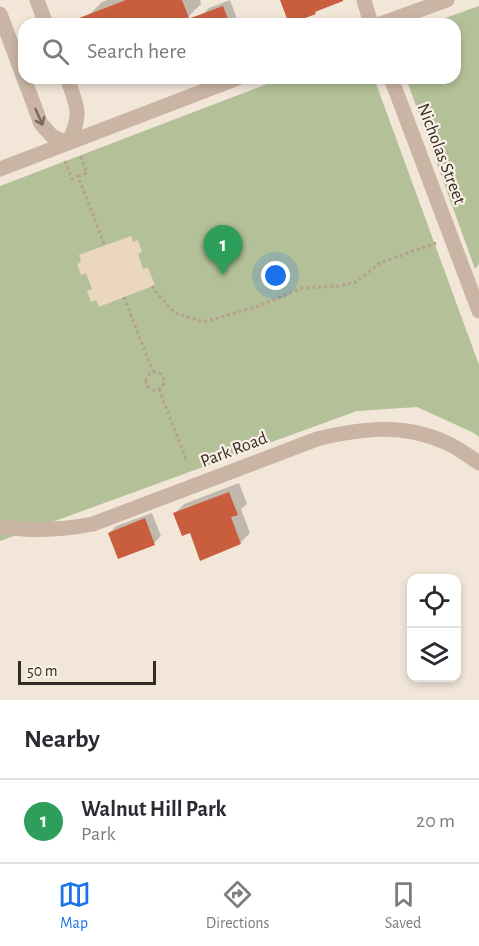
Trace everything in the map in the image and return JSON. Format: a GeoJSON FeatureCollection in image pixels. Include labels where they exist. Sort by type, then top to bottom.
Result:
{"type":"FeatureCollection","features":[{"type":"Feature","properties":{"kind":"street"},"geometry":{"type":"LineString","coordinates":[[37,0],[44,18]]}},
{"type":"Feature","properties":{"kind":"street"},"geometry":{"type":"LineString","coordinates":[[364,0],[369,18]]}},
{"type":"Feature","properties":{"kind":"street"},"geometry":{"type":"LineString","coordinates":[[397,18],[447,0]]}},
{"type":"Feature","properties":{"kind":"street"},"geometry":{"type":"LineString","coordinates":[[0,14],[18,62]]}},
{"type":"Feature","properties":{"kind":"street"},"geometry":{"type":"LineString","coordinates":[[26,84],[41,124],[52,136],[74,148]]}},
{"type":"Feature","properties":{"kind":"street"},"geometry":{"type":"LineString","coordinates":[[69,84],[78,107],[74,148]]}},
{"type":"Feature","properties":{"kind":"street"},"geometry":{"type":"LineString","coordinates":[[0,169],[74,148],[224,84]]}},
{"type":"Feature","properties":{"kind":"street","name":"Nicholas Street"},"geometry":{"type":"LineString","coordinates":[[393,84],[452,238],[473,279],[479,311]]}},
{"type":"Feature","properties":{"kind":"street","name":"Park Road"},"geometry":{"type":"LineString","coordinates":[[0,526],[45,530],[93,524],[317,439],[347,432],[394,429],[414,432],[447,443],[479,463]]}},
{"type":"Feature","properties":{"kind":"path"},"geometry":{"type":"LineString","coordinates":[[65,160],[72,178],[87,173],[74,148]]}},
{"type":"Feature","properties":{"kind":"path"},"geometry":{"type":"LineString","coordinates":[[78,176],[105,246]]}},
{"type":"Feature","properties":{"kind":"path"},"geometry":{"type":"LineString","coordinates":[[152,286],[175,313],[204,322],[259,306],[302,288],[339,286],[356,282],[380,263],[452,238]]}},
{"type":"Feature","properties":{"kind":"path"},"geometry":{"type":"LineString","coordinates":[[124,297],[153,372]]}},
{"type":"Feature","properties":{"kind":"path"},"geometry":{"type":"LineString","coordinates":[[153,372],[159,372],[164,376],[163,385],[159,389],[150,388],[147,384],[146,378],[153,372]]}},
{"type":"Feature","properties":{"kind":"path"},"geometry":{"type":"LineString","coordinates":[[159,389],[187,462]]}},
{"type":"Feature","properties":{"kind":"green space"},"geometry":{"type":"Polygon","coordinates":[[[479,6],[479,264],[475,269],[408,84],[461,84],[461,18],[445,18],[479,6]]]}},
{"type":"Feature","properties":{"kind":"green space"},"geometry":{"type":"Polygon","coordinates":[[[267,84],[376,84],[479,365],[479,437],[417,407],[357,411],[0,541],[0,186],[267,84]]]}},
{"type":"Feature","properties":{"kind":"shaded area"},"geometry":{"type":"Polygon","coordinates":[[[131,236],[133,242],[138,240],[142,252],[138,254],[143,269],[148,268],[155,285],[99,307],[96,300],[91,302],[87,291],[92,289],[86,273],[81,275],[77,264],[81,262],[79,255],[131,236]]]}},
{"type":"Feature","properties":{"kind":"building"},"geometry":{"type":"Polygon","coordinates":[[[126,0],[182,0],[189,18],[79,18],[126,0]]]}},
{"type":"Feature","properties":{"kind":"building"},"geometry":{"type":"Polygon","coordinates":[[[280,0],[343,0],[305,18],[287,18],[280,0]]]}},
{"type":"Feature","properties":{"kind":"building"},"geometry":{"type":"Polygon","coordinates":[[[223,6],[228,18],[191,18],[223,6]]]}},
{"type":"Feature","properties":{"kind":"building"},"geometry":{"type":"Polygon","coordinates":[[[229,492],[238,515],[231,517],[241,544],[200,561],[190,533],[182,536],[173,513],[229,492]]]}},
{"type":"Feature","properties":{"kind":"building"},"geometry":{"type":"Polygon","coordinates":[[[145,518],[155,545],[118,559],[108,533],[145,518]]]}},
{"type":"Feature","properties":{"kind":"place","name":"Walnut Hill Park"},"geometry":{"type":"Point","coordinates":[223,275]}}]}
